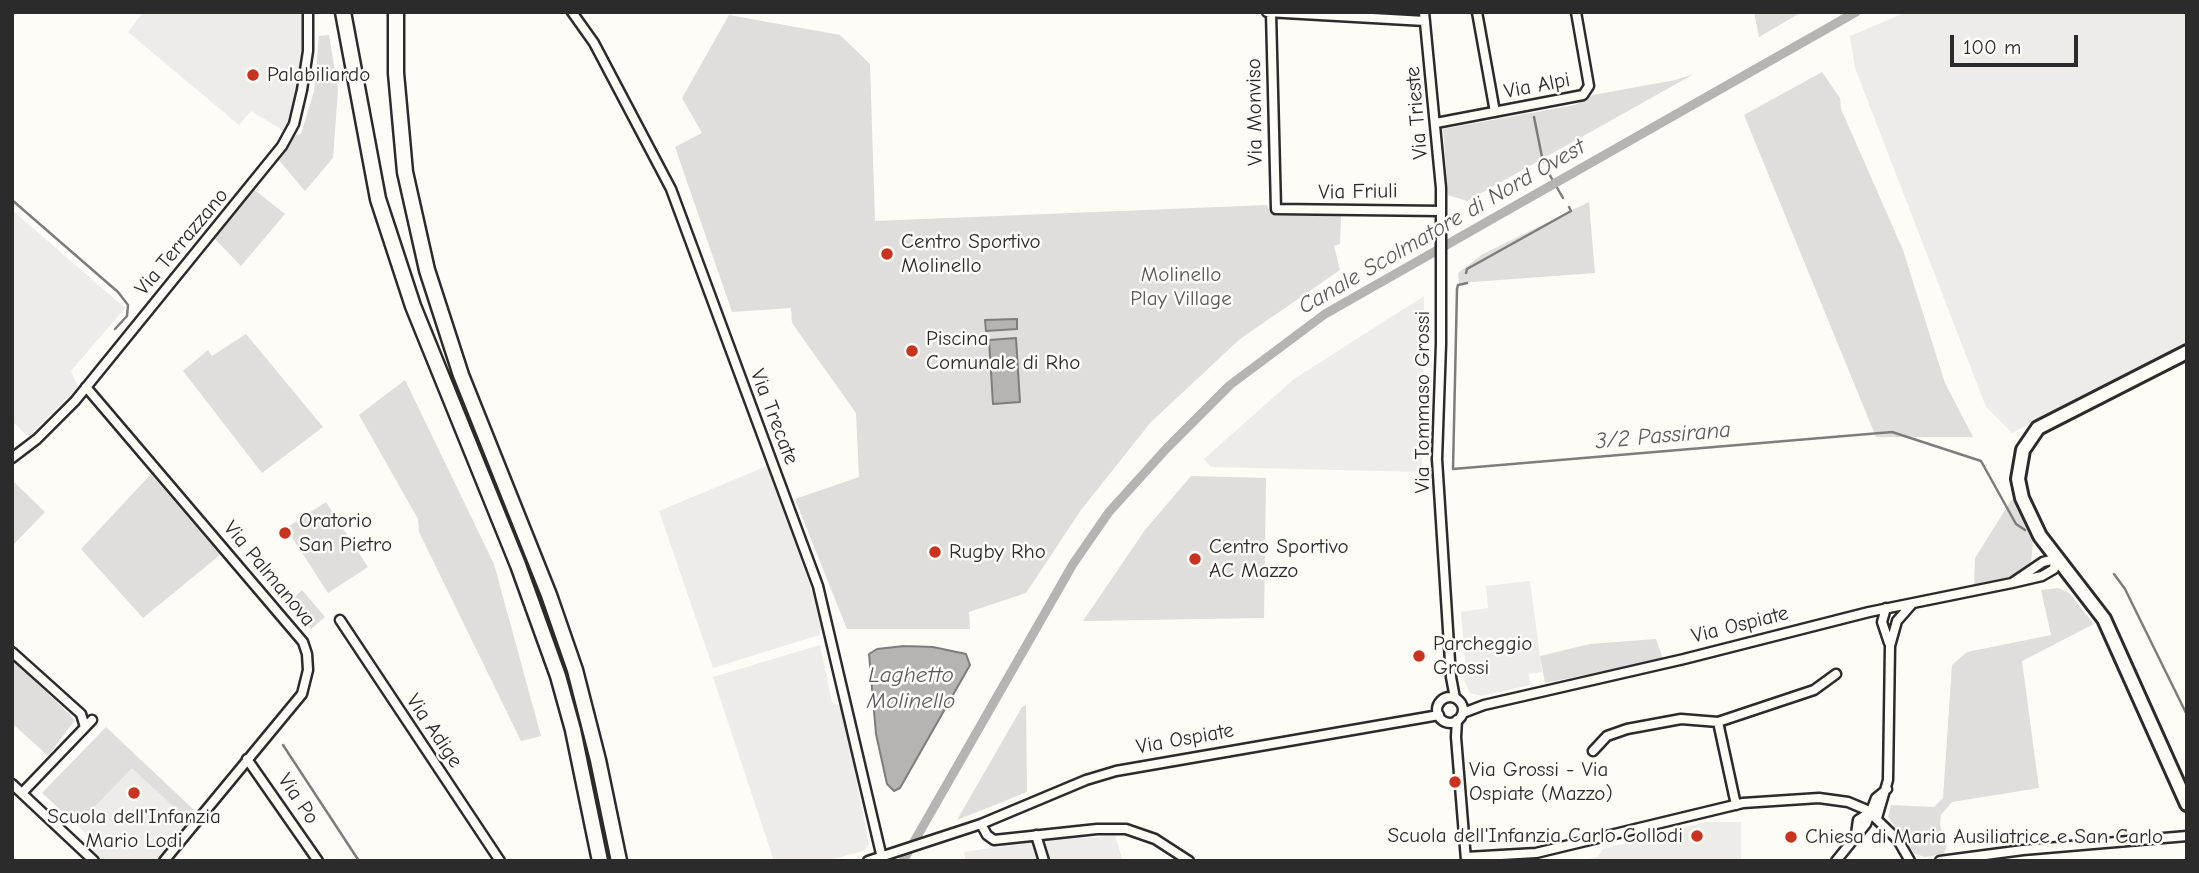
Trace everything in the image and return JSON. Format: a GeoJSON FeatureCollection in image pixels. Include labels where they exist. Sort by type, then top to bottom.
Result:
{"type":"FeatureCollection","features":[{"type":"Feature","properties":{"kind":"highway"},"geometry":{"type":"LineString","coordinates":[[343,12],[378,199],[413,306],[513,552],[550,652],[573,730],[600,861]]}},
{"type":"Feature","properties":{"kind":"highway"},"geometry":{"type":"LineString","coordinates":[[396,12],[396,73],[405,172],[427,270],[461,375],[549,595],[575,670],[598,760],[619,861]]}},
{"type":"Feature","properties":{"kind":"street","name":"Via Terrazzano"},"geometry":{"type":"LineString","coordinates":[[12,458],[52,425],[86,387],[288,137],[304,80],[308,12]]}},
{"type":"Feature","properties":{"kind":"street","name":"Via Trecate"},"geometry":{"type":"LineString","coordinates":[[572,12],[594,43],[671,188],[818,586],[882,858]]}},
{"type":"Feature","properties":{"kind":"street"},"geometry":{"type":"LineString","coordinates":[[1436,123],[1495,112],[1477,12]]}},
{"type":"Feature","properties":{"kind":"street","name":"Via Alpi"},"geometry":{"type":"LineString","coordinates":[[1495,112],[1587,92],[1588,77],[1576,12]]}},
{"type":"Feature","properties":{"kind":"street"},"geometry":{"type":"LineString","coordinates":[[1268,13],[1425,17]]}},
{"type":"Feature","properties":{"kind":"street","name":"Via Monviso"},"geometry":{"type":"LineString","coordinates":[[1268,13],[1276,209]]}},
{"type":"Feature","properties":{"kind":"street","name":"Via Trieste"},"geometry":{"type":"LineString","coordinates":[[1425,17],[1436,123],[1441,211]]}},
{"type":"Feature","properties":{"kind":"street","name":"Via Friuli"},"geometry":{"type":"LineString","coordinates":[[1276,209],[1441,211]]}},
{"type":"Feature","properties":{"kind":"street","name":"Via Tommaso Grossi"},"geometry":{"type":"LineString","coordinates":[[1441,211],[1437,459],[1451,697]]}},
{"type":"Feature","properties":{"kind":"street"},"geometry":{"type":"LineString","coordinates":[[2187,352],[2066,411],[2030,437],[2018,463],[2019,489],[2036,530],[2055,559],[2101,614],[2187,804]]}},
{"type":"Feature","properties":{"kind":"street","name":"Via Palmanova"},"geometry":{"type":"LineString","coordinates":[[86,387],[303,642],[308,670],[302,695],[164,861]]}},
{"type":"Feature","properties":{"kind":"street","name":"Via Ospiate"},"geometry":{"type":"LineString","coordinates":[[1458,716],[1478,707],[1886,608],[2012,583],[2048,574],[2053,569],[2055,559],[2043,562],[2012,583]]}},
{"type":"Feature","properties":{"kind":"street"},"geometry":{"type":"LineString","coordinates":[[1892,632],[1899,616],[1913,603]]}},
{"type":"Feature","properties":{"kind":"street"},"geometry":{"type":"LineString","coordinates":[[1836,861],[1860,831],[1877,818],[1887,789],[1892,632],[1891,615],[1886,608]]}},
{"type":"Feature","properties":{"kind":"street"},"geometry":{"type":"LineString","coordinates":[[1886,608],[1882,622],[1890,646]]}},
{"type":"Feature","properties":{"kind":"street","name":"Via Adige"},"geometry":{"type":"LineString","coordinates":[[340,620],[500,861]]}},
{"type":"Feature","properties":{"kind":"street"},"geometry":{"type":"LineString","coordinates":[[12,652],[81,714],[88,724],[16,791],[94,861]]}},
{"type":"Feature","properties":{"kind":"street"},"geometry":{"type":"LineString","coordinates":[[1593,751],[1607,736],[1627,729],[1681,719],[1718,722],[1814,690],[1836,674]]}},
{"type":"Feature","properties":{"kind":"street"},"geometry":{"type":"LineString","coordinates":[[1458,716],[1439,715],[1439,704],[1451,697],[1458,716],[1456,737],[1466,859],[1502,857],[1560,848],[1736,805],[1812,798],[1854,804],[1877,818],[1910,861]]}},
{"type":"Feature","properties":{"kind":"street","name":"Via Ospiate"},"geometry":{"type":"LineString","coordinates":[[868,861],[897,854],[984,823],[1086,780],[1116,771],[1439,715]]}},
{"type":"Feature","properties":{"kind":"street"},"geometry":{"type":"LineString","coordinates":[[1718,722],[1736,805]]}},
{"type":"Feature","properties":{"kind":"street","name":"Via Po"},"geometry":{"type":"LineString","coordinates":[[247,759],[318,861]]}},
{"type":"Feature","properties":{"kind":"street"},"geometry":{"type":"LineString","coordinates":[[1854,804],[1876,798],[1887,789]]}},
{"type":"Feature","properties":{"kind":"street"},"geometry":{"type":"LineString","coordinates":[[1876,798],[1877,818]]}},
{"type":"Feature","properties":{"kind":"street"},"geometry":{"type":"LineString","coordinates":[[1860,831],[1858,820],[1877,818]]}},
{"type":"Feature","properties":{"kind":"street"},"geometry":{"type":"LineString","coordinates":[[984,823],[987,835],[997,839],[1126,829],[1155,839],[1189,861]]}},
{"type":"Feature","properties":{"kind":"street"},"geometry":{"type":"LineString","coordinates":[[1036,835],[1044,861]]}},
{"type":"Feature","properties":{"kind":"street"},"geometry":{"type":"LineString","coordinates":[[1940,861],[2023,850],[2187,836]]}},
{"type":"Feature","properties":{"kind":"shaded area"},"geometry":{"type":"Polygon","coordinates":[[[143,12],[303,12],[300,82],[291,119],[284,131],[251,111],[239,125],[128,32],[143,12]]]}},
{"type":"Feature","properties":{"kind":"shaded area"},"geometry":{"type":"Polygon","coordinates":[[[1907,12],[2187,12],[2187,343],[2012,433],[1986,407],[1855,68],[1850,36],[1907,12]]]}},
{"type":"Feature","properties":{"kind":"shaded area"},"geometry":{"type":"Polygon","coordinates":[[[12,210],[125,308],[71,371],[78,387],[28,437],[12,421],[12,210]]]}},
{"type":"Feature","properties":{"kind":"shaded area"},"geometry":{"type":"Polygon","coordinates":[[[1424,296],[1422,472],[1211,467],[1204,459],[1294,379],[1424,296]]]}},
{"type":"Feature","properties":{"kind":"shaded area"},"geometry":{"type":"Polygon","coordinates":[[[767,466],[824,624],[819,635],[713,668],[659,511],[767,466]]]}},
{"type":"Feature","properties":{"kind":"shaded area"},"geometry":{"type":"Polygon","coordinates":[[[1530,581],[1542,672],[1529,674],[1530,685],[1481,696],[1470,693],[1461,673],[1466,672],[1461,612],[1488,608],[1486,586],[1530,581]]]}},
{"type":"Feature","properties":{"kind":"shaded area"},"geometry":{"type":"Polygon","coordinates":[[[820,645],[832,702],[842,707],[869,845],[863,851],[825,861],[774,861],[713,677],[820,645]]]}},
{"type":"Feature","properties":{"kind":"shaded area","name":"Scuola dell'Infanzia Mario Lodi"},"geometry":{"type":"Polygon","coordinates":[[[132,767],[188,820],[155,861],[100,861],[91,852],[97,845],[77,825],[132,767]]]}},
{"type":"Feature","properties":{"kind":"shaded area","name":"Scuola dell'Infanzia Carlo Collodi"},"geometry":{"type":"Polygon","coordinates":[[[1706,822],[1741,822],[1741,861],[1580,861],[1598,857],[1603,849],[1706,822]]]}},
{"type":"Feature","properties":{"kind":"shaded area"},"geometry":{"type":"Polygon","coordinates":[[[1115,836],[1123,861],[966,861],[964,852],[1043,840],[1115,836]]]}},
{"type":"Feature","properties":{"kind":"green space"},"geometry":{"type":"Polygon","coordinates":[[[1754,12],[1802,12],[1759,37],[1754,12]]]}},
{"type":"Feature","properties":{"kind":"green space","name":"Molinello Play Village"},"geometry":{"type":"Polygon","coordinates":[[[729,15],[840,35],[870,64],[875,221],[1267,205],[1270,212],[1276,216],[1341,216],[1340,244],[1334,246],[1340,270],[1240,339],[1151,422],[1081,510],[1026,593],[969,612],[970,629],[847,629],[795,499],[859,477],[856,413],[792,323],[791,308],[732,312],[675,147],[702,133],[682,98],[729,15]]]}},
{"type":"Feature","properties":{"kind":"green space"},"geometry":{"type":"Polygon","coordinates":[[[329,35],[338,90],[333,158],[305,191],[278,159],[293,136],[301,134],[314,91],[319,36],[329,35]]]}},
{"type":"Feature","properties":{"kind":"green space"},"geometry":{"type":"Polygon","coordinates":[[[1822,72],[1840,98],[1841,109],[1903,250],[1945,383],[1973,437],[1876,437],[1744,115],[1822,72]]]}},
{"type":"Feature","properties":{"kind":"green space"},"geometry":{"type":"Polygon","coordinates":[[[1694,74],[1467,201],[1448,195],[1443,129],[1575,105],[1593,95],[1694,74]]]}},
{"type":"Feature","properties":{"kind":"green space"},"geometry":{"type":"Polygon","coordinates":[[[255,190],[285,214],[241,266],[215,239],[239,205],[255,190]]]}},
{"type":"Feature","properties":{"kind":"green space"},"geometry":{"type":"Polygon","coordinates":[[[1589,202],[1595,273],[1459,283],[1458,273],[1483,254],[1589,202]]]}},
{"type":"Feature","properties":{"kind":"green space"},"geometry":{"type":"Polygon","coordinates":[[[246,334],[323,427],[262,473],[183,371],[208,350],[212,356],[246,334]]]}},
{"type":"Feature","properties":{"kind":"green space"},"geometry":{"type":"Polygon","coordinates":[[[405,380],[494,564],[541,736],[521,741],[419,532],[418,519],[359,415],[405,380]]]}},
{"type":"Feature","properties":{"kind":"green space"},"geometry":{"type":"Polygon","coordinates":[[[151,474],[220,555],[143,618],[81,549],[151,474]]]}},
{"type":"Feature","properties":{"kind":"green space","name":"Centro Sportivo AC Mazzo"},"geometry":{"type":"Polygon","coordinates":[[[1191,476],[1266,478],[1264,618],[1083,621],[1145,530],[1191,476]]]}},
{"type":"Feature","properties":{"kind":"green space"},"geometry":{"type":"Polygon","coordinates":[[[12,480],[45,512],[12,546],[12,480]]]}},
{"type":"Feature","properties":{"kind":"green space"},"geometry":{"type":"Polygon","coordinates":[[[2012,499],[2033,544],[2031,562],[2016,578],[1974,587],[1975,558],[2012,499]]]}},
{"type":"Feature","properties":{"kind":"green space"},"geometry":{"type":"Polygon","coordinates":[[[326,502],[368,567],[328,593],[286,528],[326,502]]]}},
{"type":"Feature","properties":{"kind":"green space"},"geometry":{"type":"Polygon","coordinates":[[[2058,588],[2069,593],[2094,624],[2022,661],[2039,788],[1952,802],[1941,815],[1940,825],[1947,845],[1944,854],[1925,857],[1915,854],[1888,817],[1891,805],[1934,807],[1943,798],[1952,665],[1967,652],[2051,635],[2041,590],[2058,588]]]}},
{"type":"Feature","properties":{"kind":"green space"},"geometry":{"type":"Polygon","coordinates":[[[302,590],[325,617],[311,629],[289,602],[302,590]]]}},
{"type":"Feature","properties":{"kind":"green space"},"geometry":{"type":"Polygon","coordinates":[[[1656,639],[1663,659],[1545,683],[1540,656],[1590,644],[1656,639]]]}},
{"type":"Feature","properties":{"kind":"green space"},"geometry":{"type":"Polygon","coordinates":[[[12,659],[75,720],[48,756],[12,723],[12,659]]]}},
{"type":"Feature","properties":{"kind":"green space"},"geometry":{"type":"Polygon","coordinates":[[[1026,705],[1027,792],[957,820],[1022,707],[1026,705]]]}},
{"type":"Feature","properties":{"kind":"green space"},"geometry":{"type":"Polygon","coordinates":[[[106,727],[195,811],[188,820],[132,768],[77,825],[42,793],[106,727]]]}},
{"type":"Feature","properties":{"kind":"water"},"geometry":{"type":"Polygon","coordinates":[[[1017,319],[1017,329],[986,331],[985,320],[1017,319]]]}},
{"type":"Feature","properties":{"kind":"water"},"geometry":{"type":"Polygon","coordinates":[[[1016,338],[1020,402],[993,404],[989,340],[1016,338]]]}},
{"type":"Feature","properties":{"kind":"water","name":"Laghetto Molinello"},"geometry":{"type":"Polygon","coordinates":[[[933,647],[966,654],[970,665],[900,788],[894,791],[887,784],[876,734],[869,654],[877,649],[933,647]]]}},
{"type":"Feature","properties":{"kind":"waterway","name":"Canale Scolmatore di Nord Ovest"},"geometry":{"type":"LineString","coordinates":[[903,861],[1073,564],[1109,512],[1166,449],[1230,385],[1325,314],[1856,12]]}},
{"type":"Feature","properties":{"kind":"waterway","name":"3/2 Passirana"},"geometry":{"type":"LineString","coordinates":[[1534,117],[1543,162]]}},
{"type":"Feature","properties":{"kind":"waterway","name":"3/2 Passirana"},"geometry":{"type":"LineString","coordinates":[[1548,172],[1563,198]]}},
{"type":"Feature","properties":{"kind":"waterway"},"geometry":{"type":"LineString","coordinates":[[12,200],[118,292],[128,305],[127,316],[115,329]]}},
{"type":"Feature","properties":{"kind":"waterway","name":"3/2 Passirana"},"geometry":{"type":"LineString","coordinates":[[1466,273],[1467,269],[1571,211],[1569,207]]}},
{"type":"Feature","properties":{"kind":"waterway","name":"3/2 Passirana"},"geometry":{"type":"LineString","coordinates":[[1467,283],[1458,285],[1457,289],[1453,469],[1892,432],[1981,461],[2016,524],[2025,530]]}},
{"type":"Feature","properties":{"kind":"waterway","name":"3/2 Passirana"},"geometry":{"type":"LineString","coordinates":[[2114,574],[2125,589],[2187,715]]}},
{"type":"Feature","properties":{"kind":"waterway"},"geometry":{"type":"LineString","coordinates":[[283,745],[359,861]]}},
{"type":"Feature","properties":{"kind":"place","name":"Palabiliardo"},"geometry":{"type":"Point","coordinates":[253,75]}},
{"type":"Feature","properties":{"kind":"place","name":"Centro Sportivo Molinello"},"geometry":{"type":"Point","coordinates":[887,254]}},
{"type":"Feature","properties":{"kind":"place","name":"Piscina Comunale di Rho"},"geometry":{"type":"Point","coordinates":[912,351]}},
{"type":"Feature","properties":{"kind":"place","name":"Oratorio San Pietro"},"geometry":{"type":"Point","coordinates":[285,533]}},
{"type":"Feature","properties":{"kind":"place","name":"Rugby Rho"},"geometry":{"type":"Point","coordinates":[935,552]}},
{"type":"Feature","properties":{"kind":"place","name":"Centro Sportivo AC Mazzo"},"geometry":{"type":"Point","coordinates":[1195,559]}},
{"type":"Feature","properties":{"kind":"place","name":"Parcheggio Grossi"},"geometry":{"type":"Point","coordinates":[1419,656]}},
{"type":"Feature","properties":{"kind":"place","name":"Via Grossi - Via Ospiate (Mazzo)"},"geometry":{"type":"Point","coordinates":[1455,782]}},
{"type":"Feature","properties":{"kind":"place","name":"Scuola dell'Infanzia Mario Lodi"},"geometry":{"type":"Point","coordinates":[134,793]}},
{"type":"Feature","properties":{"kind":"place","name":"Scuola dell'Infanzia Carlo Collodi"},"geometry":{"type":"Point","coordinates":[1697,836]}},
{"type":"Feature","properties":{"kind":"place","name":"Chiesa di Maria Ausiliatrice e San Carlo"},"geometry":{"type":"Point","coordinates":[1791,837]}}]}
